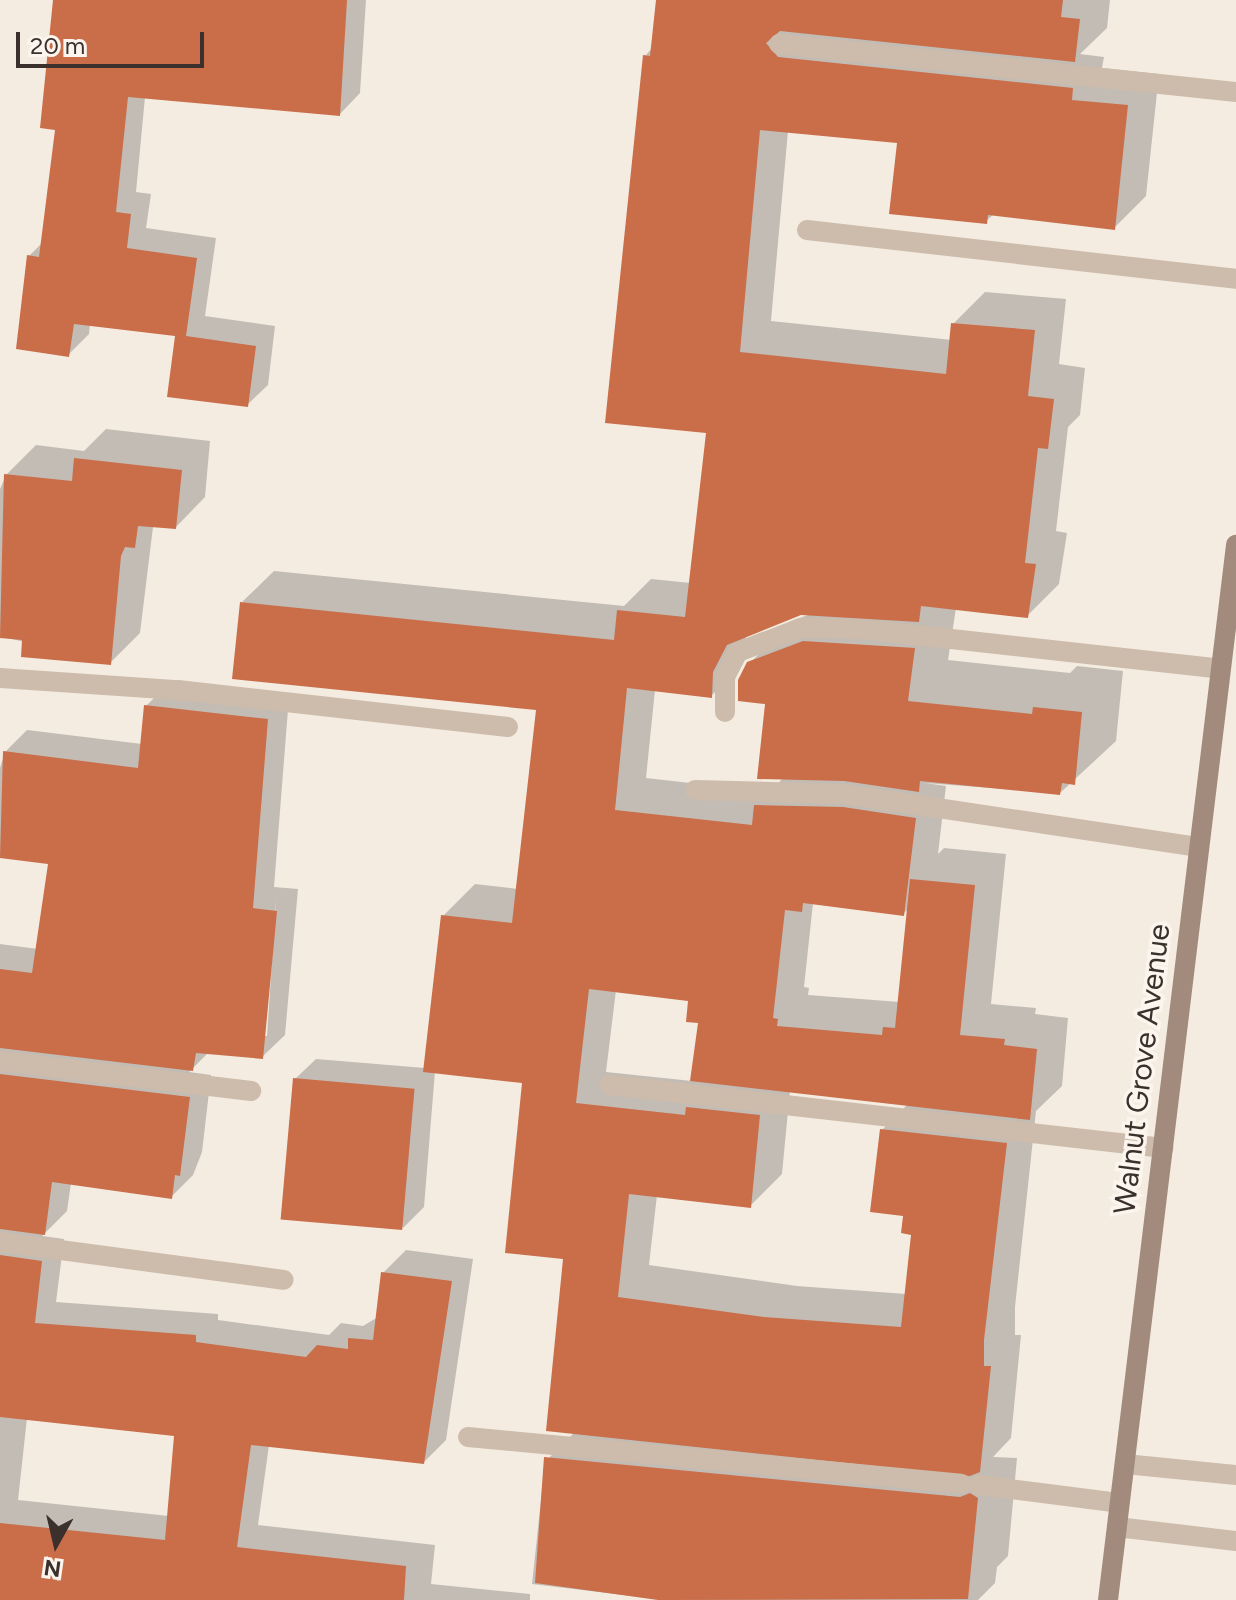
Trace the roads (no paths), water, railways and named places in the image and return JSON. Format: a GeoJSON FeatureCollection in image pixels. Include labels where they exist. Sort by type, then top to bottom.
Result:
{"type":"FeatureCollection","features":[{"type":"Feature","properties":{"kind":"main road","name":"Walnut Grove Avenue"},"geometry":{"type":"LineString","coordinates":[[1108,1600],[1236,545]]}},
{"type":"Feature","properties":{"kind":"lane"},"geometry":{"type":"LineString","coordinates":[[779,44],[1236,92]]}},
{"type":"Feature","properties":{"kind":"lane"},"geometry":{"type":"LineString","coordinates":[[807,230],[1236,279]]}},
{"type":"Feature","properties":{"kind":"lane"},"geometry":{"type":"LineString","coordinates":[[725,712],[725,677],[738,652],[801,628],[861,629],[1221,669]]}},
{"type":"Feature","properties":{"kind":"lane"},"geometry":{"type":"LineString","coordinates":[[0,678],[178,690],[508,727]]}},
{"type":"Feature","properties":{"kind":"lane"},"geometry":{"type":"LineString","coordinates":[[695,790],[844,794],[1199,847]]}},
{"type":"Feature","properties":{"kind":"lane"},"geometry":{"type":"LineString","coordinates":[[0,1061],[251,1091]]}},
{"type":"Feature","properties":{"kind":"lane"},"geometry":{"type":"LineString","coordinates":[[610,1085],[1163,1148]]}},
{"type":"Feature","properties":{"kind":"lane"},"geometry":{"type":"LineString","coordinates":[[0,1242],[283,1280]]}},
{"type":"Feature","properties":{"kind":"lane"},"geometry":{"type":"LineString","coordinates":[[468,1437],[970,1485],[1119,1503]]}},
{"type":"Feature","properties":{"kind":"lane"},"geometry":{"type":"LineString","coordinates":[[1125,1464],[1236,1475]]}},
{"type":"Feature","properties":{"kind":"lane"},"geometry":{"type":"LineString","coordinates":[[1117,1527],[1236,1541]]}}]}
